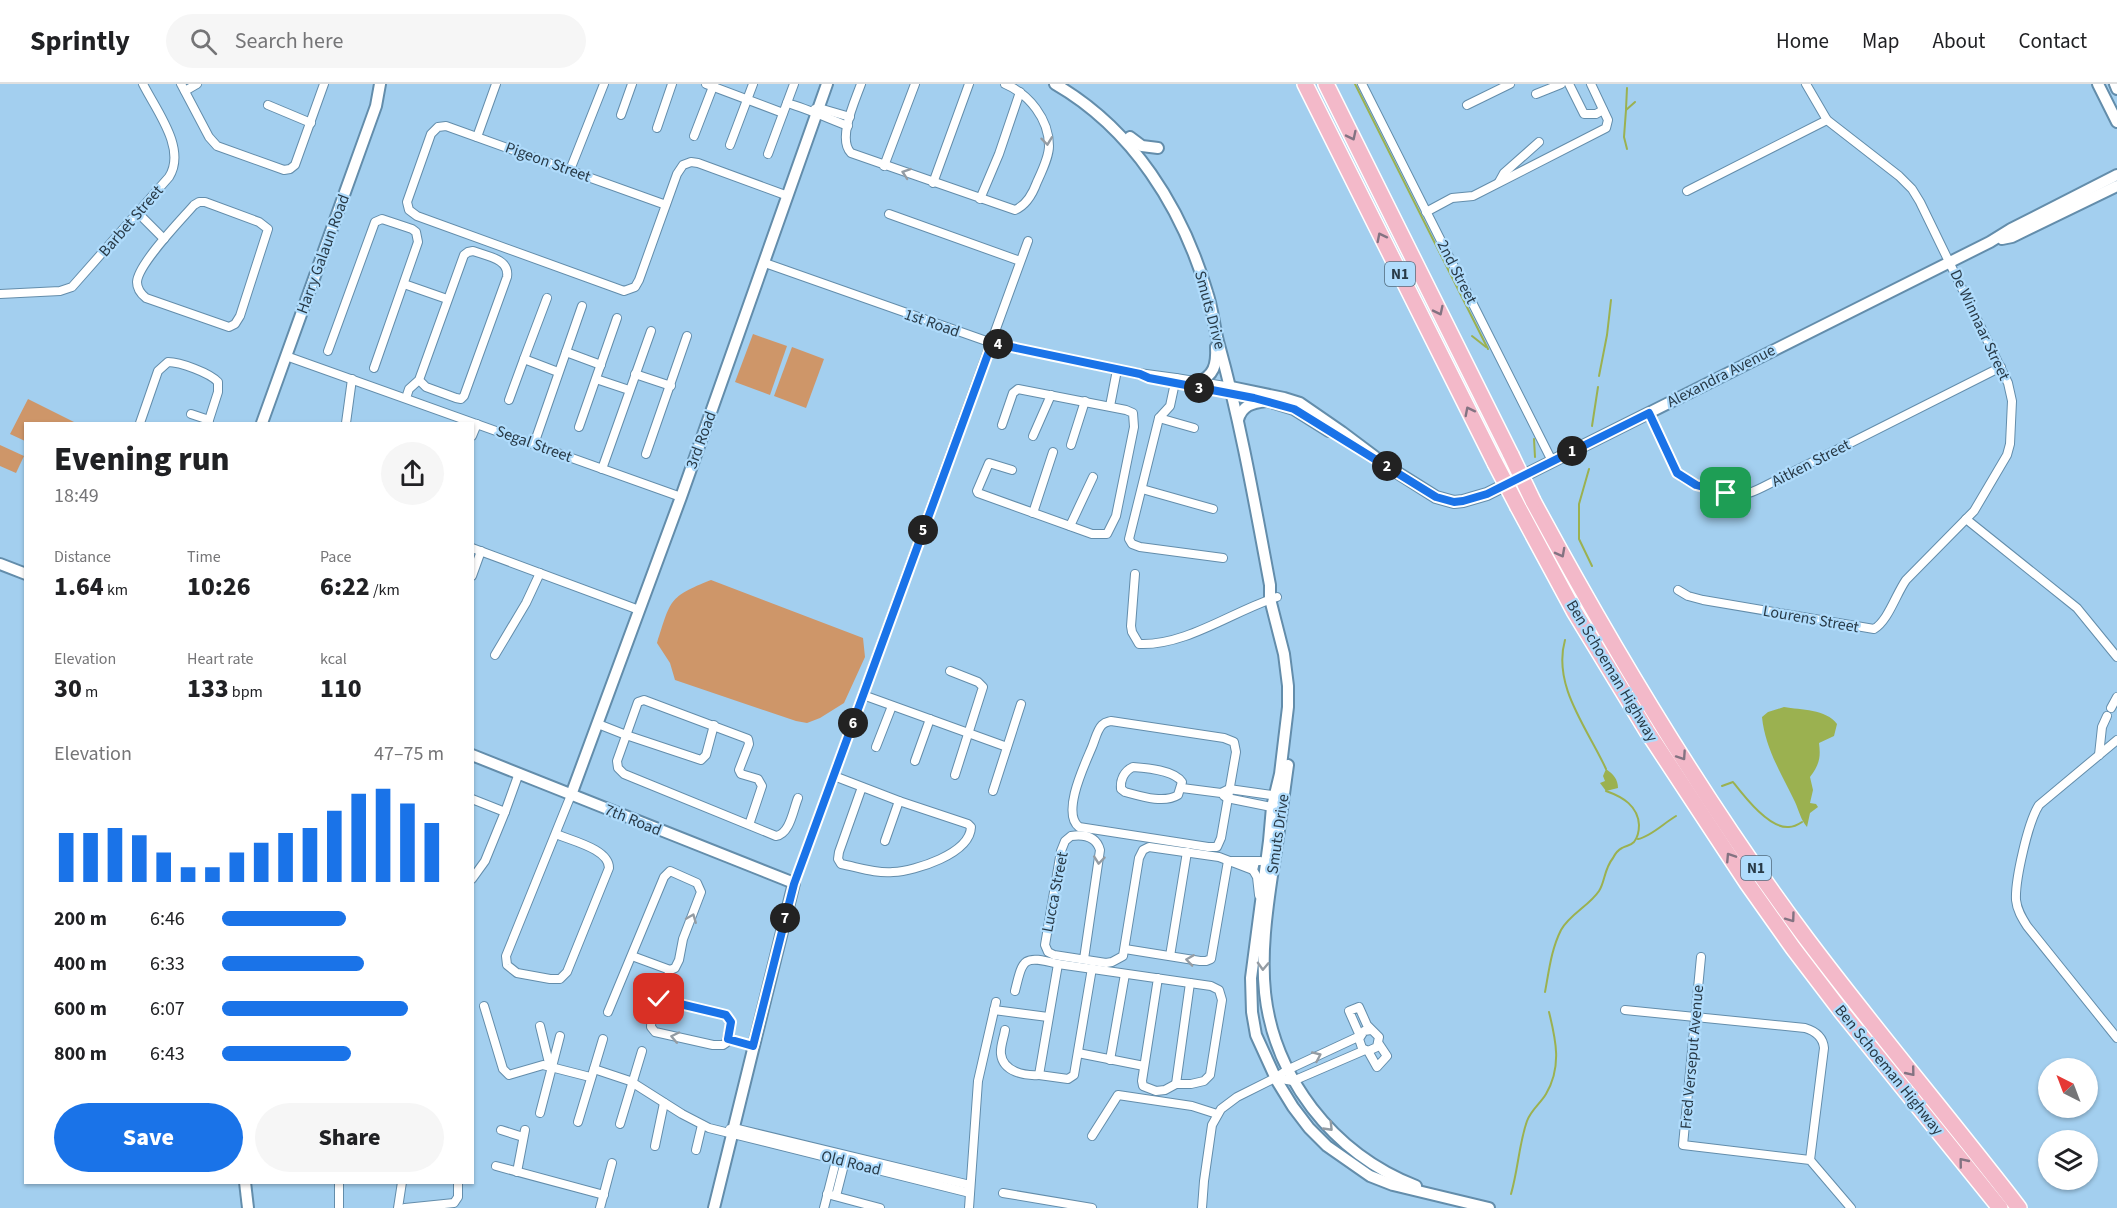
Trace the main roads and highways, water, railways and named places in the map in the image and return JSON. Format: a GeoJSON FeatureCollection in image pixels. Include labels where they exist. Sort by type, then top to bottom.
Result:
{"type":"FeatureCollection","features":[{"type":"Feature","properties":{"kind":"highway","name":"Ben Schoeman Highway"},"geometry":{"type":"LineString","coordinates":[[1305,84],[1518,507],[1586,631],[1647,731],[1747,883],[1834,1002],[2000,1208]]}},
{"type":"Feature","properties":{"kind":"highway","name":"Ben Schoeman Highway"},"geometry":{"type":"LineString","coordinates":[[1326,84],[1533,501],[1588,603],[1659,723],[1760,874],[1854,1001],[2019,1208]]}},
{"type":"Feature","properties":{"kind":"main road","name":"Harry Galaun Road"},"geometry":{"type":"LineString","coordinates":[[262,422],[376,106],[380,84]]}},
{"type":"Feature","properties":{"kind":"main road","name":"3rd Road"},"geometry":{"type":"LineString","coordinates":[[571,795],[681,498],[827,84]]}},
{"type":"Feature","properties":{"kind":"main road","name":"Smuts Drive"},"geometry":{"type":"LineString","coordinates":[[1055,84],[1100,117],[1135,152],[1172,204],[1198,264],[1208,294],[1232,391],[1270,585],[1294,679],[1292,734],[1269,841],[1251,978],[1252,1012],[1256,1035],[1278,1082],[1309,1128],[1327,1146],[1370,1176],[1393,1185],[1450,1200]]}},
{"type":"Feature","properties":{"kind":"main road"},"geometry":{"type":"LineString","coordinates":[[2098,84],[2117,122]]}},
{"type":"Feature","properties":{"kind":"main road"},"geometry":{"type":"LineString","coordinates":[[2115,84],[2117,88]]}},
{"type":"Feature","properties":{"kind":"main road"},"geometry":{"type":"LineString","coordinates":[[1100,117],[1142,146],[1158,148]]}},
{"type":"Feature","properties":{"kind":"main road","name":"Alexandra Avenue"},"geometry":{"type":"LineString","coordinates":[[1232,391],[1284,398],[1300,403],[1373,457],[1428,493],[1454,502],[1463,501],[1487,494],[1990,242],[2117,175]]}},
{"type":"Feature","properties":{"kind":"main road","name":"Alexandra Avenue"},"geometry":{"type":"LineString","coordinates":[[1990,242],[2012,237],[2117,186]]}},
{"type":"Feature","properties":{"kind":"main road"},"geometry":{"type":"LineString","coordinates":[[1197,382],[1205,380],[1214,367],[1216,332]]}},
{"type":"Feature","properties":{"kind":"main road"},"geometry":{"type":"LineString","coordinates":[[1232,391],[1301,413],[1373,457]]}},
{"type":"Feature","properties":{"kind":"main road"},"geometry":{"type":"LineString","coordinates":[[1238,420],[1244,408],[1251,403],[1266,401]]}},
{"type":"Feature","properties":{"kind":"main road"},"geometry":{"type":"LineString","coordinates":[[0,564],[24,573]]}},
{"type":"Feature","properties":{"kind":"main road","name":"7th Road"},"geometry":{"type":"LineString","coordinates":[[474,756],[794,884],[731,1131],[714,1208]]}},
{"type":"Feature","properties":{"kind":"main road","name":"Smuts Drive"},"geometry":{"type":"LineString","coordinates":[[1278,802],[1265,922],[1263,982],[1266,1010],[1273,1037],[1287,1070],[1322,1121],[1342,1142],[1362,1157],[1409,1184],[1450,1200]]}},
{"type":"Feature","properties":{"kind":"main road"},"geometry":{"type":"LineString","coordinates":[[245,1184],[248,1208]]}},
{"type":"Feature","properties":{"kind":"main road"},"geometry":{"type":"LineString","coordinates":[[1450,1200],[1489,1208]]}},
{"type":"Feature","properties":{"kind":"waterway"},"geometry":{"type":"LineString","coordinates":[[1355,84],[1488,349]]}},
{"type":"Feature","properties":{"kind":"waterway"},"geometry":{"type":"LineString","coordinates":[[1626,109],[1627,88]]}},
{"type":"Feature","properties":{"kind":"waterway"},"geometry":{"type":"LineString","coordinates":[[1627,149],[1624,137],[1626,110],[1635,102]]}},
{"type":"Feature","properties":{"kind":"waterway"},"geometry":{"type":"LineString","coordinates":[[1599,376],[1611,300]]}},
{"type":"Feature","properties":{"kind":"waterway"},"geometry":{"type":"LineString","coordinates":[[1472,336],[1486,347]]}},
{"type":"Feature","properties":{"kind":"waterway"},"geometry":{"type":"LineString","coordinates":[[1592,426],[1598,387]]}},
{"type":"Feature","properties":{"kind":"waterway"},"geometry":{"type":"LineString","coordinates":[[1534,439],[1535,457]]}},
{"type":"Feature","properties":{"kind":"waterway"},"geometry":{"type":"LineString","coordinates":[[1589,469],[1579,504],[1579,539],[1592,566]]}},
{"type":"Feature","properties":{"kind":"waterway"},"geometry":{"type":"LineString","coordinates":[[1565,640],[1562,657],[1563,674],[1568,690],[1574,707],[1606,769]]}},
{"type":"Feature","properties":{"kind":"waterway"},"geometry":{"type":"LineString","coordinates":[[1722,786],[1733,782],[1773,823],[1789,827],[1802,822]]}},
{"type":"Feature","properties":{"kind":"waterway"},"geometry":{"type":"LineString","coordinates":[[1545,992],[1553,953],[1561,930],[1569,919],[1595,896],[1616,854],[1634,842],[1638,834],[1638,818],[1633,807],[1624,799],[1606,791]]}},
{"type":"Feature","properties":{"kind":"waterway"},"geometry":{"type":"LineString","coordinates":[[1638,839],[1652,833],[1676,816]]}},
{"type":"Feature","properties":{"kind":"waterway"},"geometry":{"type":"LineString","coordinates":[[1511,1194],[1527,1121],[1546,1094],[1554,1074],[1556,1053],[1549,1012]]}}]}
